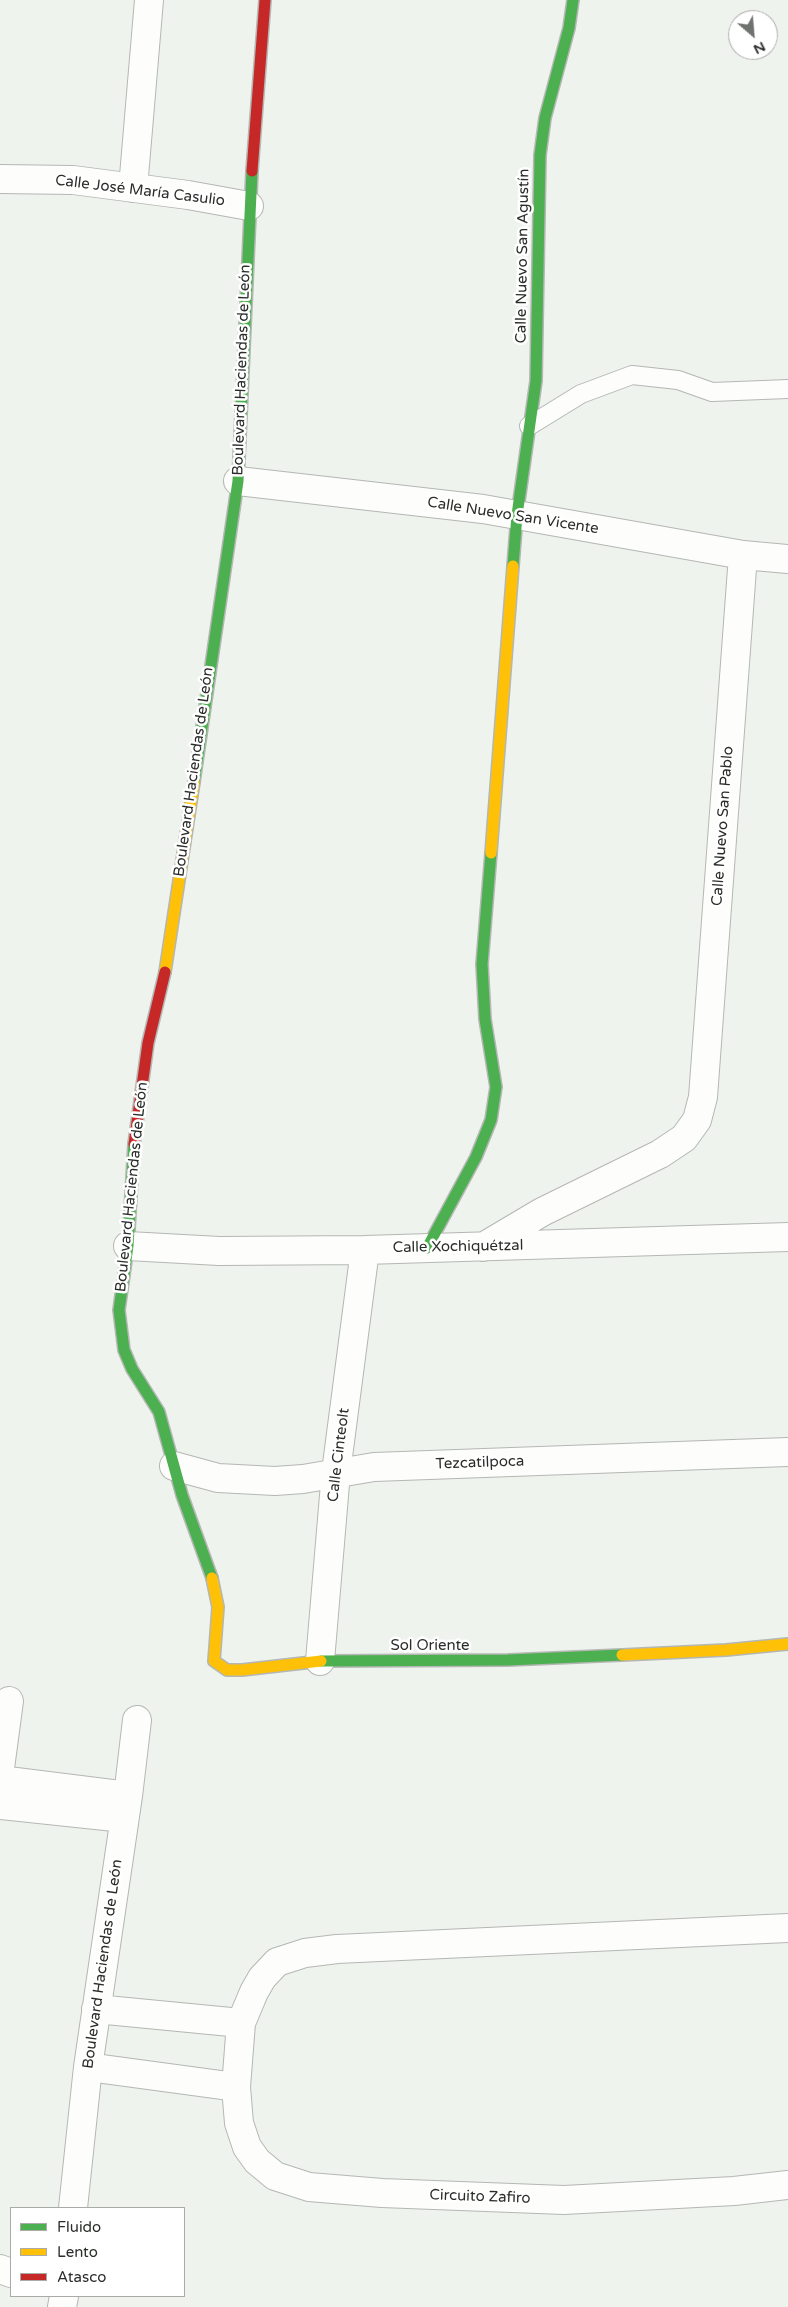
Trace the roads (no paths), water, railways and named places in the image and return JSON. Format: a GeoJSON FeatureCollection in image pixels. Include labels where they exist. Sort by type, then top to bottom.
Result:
{"type":"FeatureCollection","features":[{"type":"Feature","properties":{"kind":"street"},"geometry":{"type":"LineString","coordinates":[[133,188],[149,0]]}},
{"type":"Feature","properties":{"kind":"street","name":"Boulevard Haciendas de León"},"geometry":{"type":"LineString","coordinates":[[195,1526],[182,1494],[159,1412],[132,1369],[122,1340],[119,1310],[128,1246],[134,1137],[148,1043],[168,957],[238,481],[249,206],[265,0]]}},
{"type":"Feature","properties":{"kind":"street","name":"Calle Nuevo San Agustín"},"geometry":{"type":"LineString","coordinates":[[427,1248],[476,1157],[491,1120],[496,1087],[485,1019],[482,964],[517,515],[536,381],[540,156],[546,118],[570,28],[573,0]]}},
{"type":"Feature","properties":{"kind":"street","name":"Calle José María Casulio"},"geometry":{"type":"LineString","coordinates":[[0,179],[73,180],[249,206]]}},
{"type":"Feature","properties":{"kind":"street","name":"Calle Nuevo San Vicente"},"geometry":{"type":"LineString","coordinates":[[238,481],[483,509],[743,555],[788,559]]}},
{"type":"Feature","properties":{"kind":"street","name":"Calle Nuevo San Pablo"},"geometry":{"type":"LineString","coordinates":[[483,1247],[542,1212],[660,1154],[684,1138],[696,1120],[703,1097],[743,555]]}},
{"type":"Feature","properties":{"kind":"street","name":"Calle Xochiquétzal"},"geometry":{"type":"LineString","coordinates":[[128,1246],[219,1251],[365,1250],[788,1237]]}},
{"type":"Feature","properties":{"kind":"street","name":"Calle Cinteolt"},"geometry":{"type":"LineString","coordinates":[[320,1661],[336,1472],[365,1250]]}},
{"type":"Feature","properties":{"kind":"street","name":"Tezcatilpoca"},"geometry":{"type":"LineString","coordinates":[[174,1466],[218,1478],[258,1481],[303,1479],[336,1472],[402,1466],[788,1452]]}},
{"type":"Feature","properties":{"kind":"street","name":"Sol Oriente"},"geometry":{"type":"LineString","coordinates":[[195,1526],[212,1577],[218,1607],[213,1654],[214,1661],[226,1670],[242,1670],[320,1661],[508,1660],[726,1650],[788,1644]]}},
{"type":"Feature","properties":{"kind":"street"},"geometry":{"type":"LineString","coordinates":[[0,1768],[9,1701]]}},
{"type":"Feature","properties":{"kind":"street","name":"Boulevard Haciendas de León"},"geometry":{"type":"LineString","coordinates":[[73,2207],[88,2067],[137,1720]]}},
{"type":"Feature","properties":{"kind":"street"},"geometry":{"type":"LineString","coordinates":[[0,1780],[126,1807]]}},
{"type":"Feature","properties":{"kind":"street"},"geometry":{"type":"LineString","coordinates":[[0,1805],[126,1807]]}},
{"type":"Feature","properties":{"kind":"street","name":"Circuito Zafiro"},"geometry":{"type":"LineString","coordinates":[[788,1928],[337,1949],[305,1953],[277,1962],[262,1978],[254,1992],[241,2023],[236,2087],[239,2123],[246,2146],[275,2176],[309,2187],[382,2193],[564,2200],[734,2191],[788,2185]]}},
{"type":"Feature","properties":{"kind":"street"},"geometry":{"type":"LineString","coordinates":[[96,2009],[241,2023]]}},
{"type":"Feature","properties":{"kind":"street"},"geometry":{"type":"LineString","coordinates":[[88,2067],[236,2087]]}},
{"type":"Feature","properties":{"kind":"lane"},"geometry":{"type":"LineString","coordinates":[[529,426],[581,394],[632,375],[678,380],[712,392],[788,389]]}}]}
